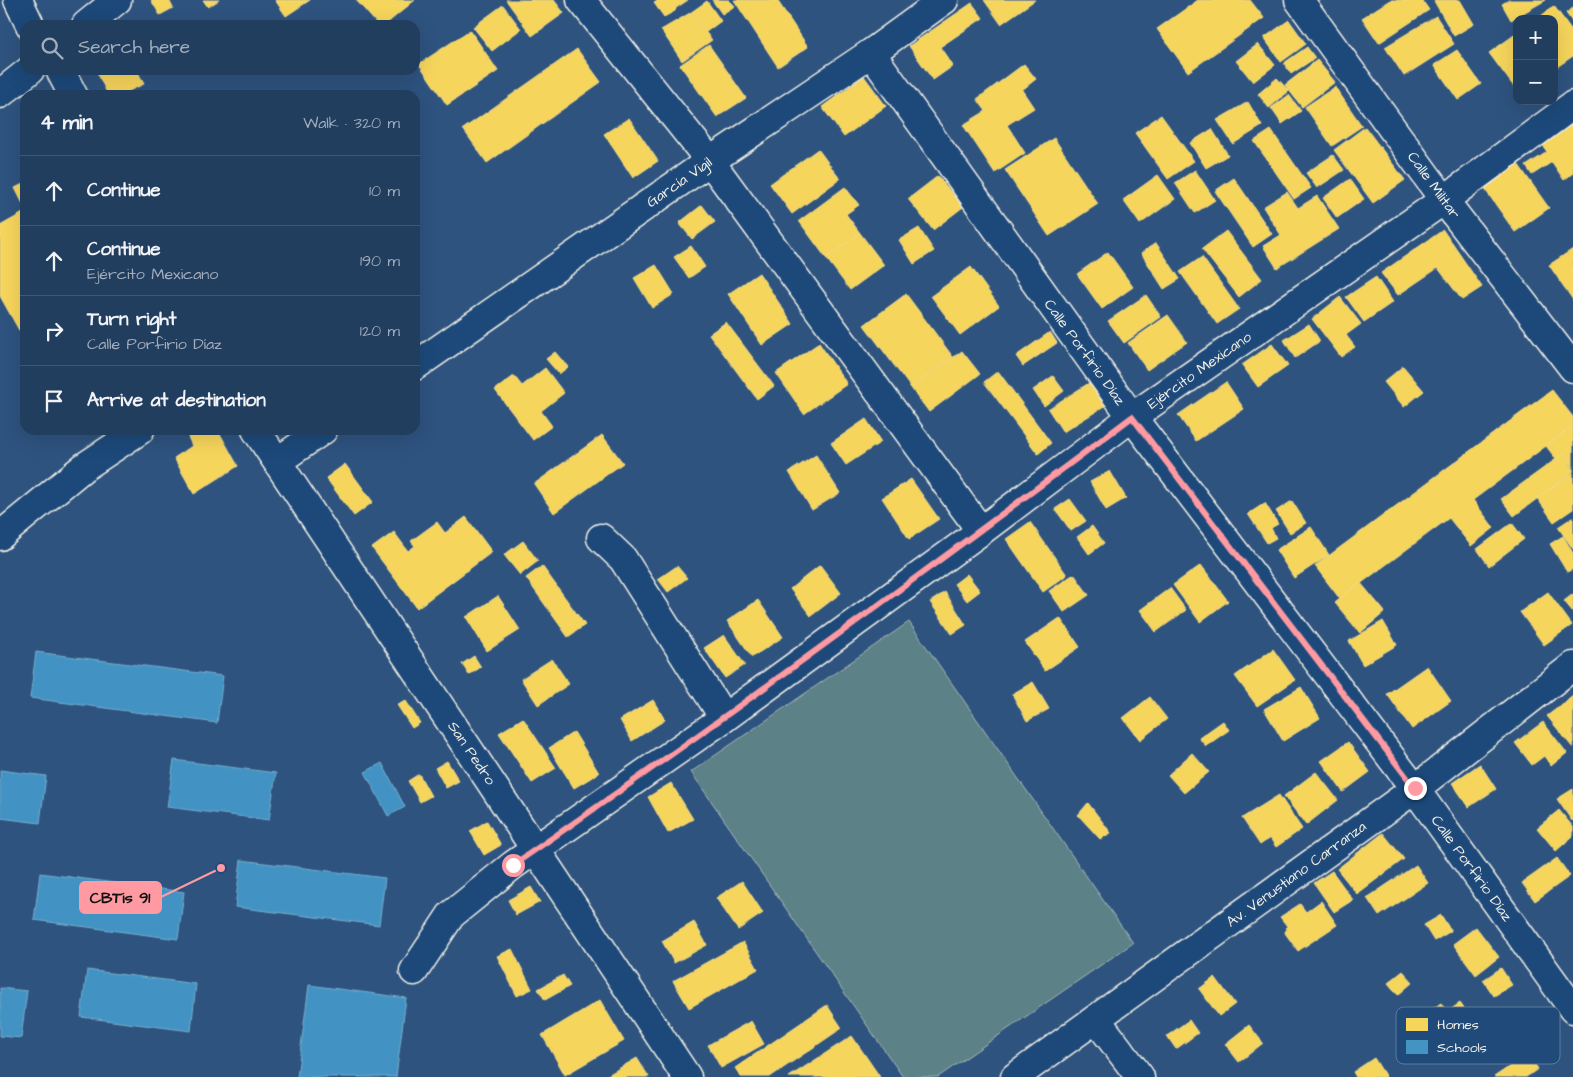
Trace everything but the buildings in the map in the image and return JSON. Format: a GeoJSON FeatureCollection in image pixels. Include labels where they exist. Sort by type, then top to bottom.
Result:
{"type":"FeatureCollection","features":[{"type":"Feature","properties":{"kind":"street"},"geometry":{"type":"LineString","coordinates":[[18,0],[28,20]]}},
{"type":"Feature","properties":{"kind":"street"},"geometry":{"type":"LineString","coordinates":[[92,20],[117,0]]}},
{"type":"Feature","properties":{"kind":"street"},"geometry":{"type":"LineString","coordinates":[[581,0],[710,161],[981,531]]}},
{"type":"Feature","properties":{"kind":"street","name":"García Vigil"},"geometry":{"type":"LineString","coordinates":[[420,363],[710,161],[871,53],[944,0]]}},
{"type":"Feature","properties":{"kind":"street","name":"Calle Militar"},"geometry":{"type":"LineString","coordinates":[[1299,0],[1444,200],[1573,368]]}},
{"type":"Feature","properties":{"kind":"street","name":"Calle Porfirio Díaz"},"geometry":{"type":"LineString","coordinates":[[871,53],[1132,417],[1415,788],[1573,1009]]}},
{"type":"Feature","properties":{"kind":"street"},"geometry":{"type":"LineString","coordinates":[[0,94],[24,75]]}},
{"type":"Feature","properties":{"kind":"street"},"geometry":{"type":"LineString","coordinates":[[63,75],[70,90]]}},
{"type":"Feature","properties":{"kind":"street","name":"Ejército Mexicano"},"geometry":{"type":"LineString","coordinates":[[414,970],[451,915],[513,865],[724,718],[981,531],[1132,417],[1444,200],[1573,105]]}},
{"type":"Feature","properties":{"kind":"street"},"geometry":{"type":"LineString","coordinates":[[0,536],[84,467],[132,435]]}},
{"type":"Feature","properties":{"kind":"street","name":"San Pedro"},"geometry":{"type":"LineString","coordinates":[[259,435],[687,1077]]}},
{"type":"Feature","properties":{"kind":"street"},"geometry":{"type":"LineString","coordinates":[[278,462],[316,435]]}},
{"type":"Feature","properties":{"kind":"street"},"geometry":{"type":"LineString","coordinates":[[600,538],[623,559],[724,718]]}},
{"type":"Feature","properties":{"kind":"street","name":"Av. Venustiano Carranza"},"geometry":{"type":"LineString","coordinates":[[1015,1077],[1415,788],[1573,666]]}},
{"type":"Feature","properties":{"kind":"street"},"geometry":{"type":"LineString","coordinates":[[1096,1019],[1140,1077]]}},
{"type":"Feature","properties":{"kind":"green space"},"geometry":{"type":"Polygon","coordinates":[[[909,622],[1133,943],[938,1077],[903,1077],[691,772],[909,622]]]}},
{"type":"Feature","properties":{"kind":"place","name":"CBTis 91"},"geometry":{"type":"Point","coordinates":[221,868]}},
{"type":"Feature","properties":{"kind":"route"},"geometry":{"type":"LineString","coordinates":[[513,865],[724,718],[981,531],[1132,417],[1415,788]]}}]}
